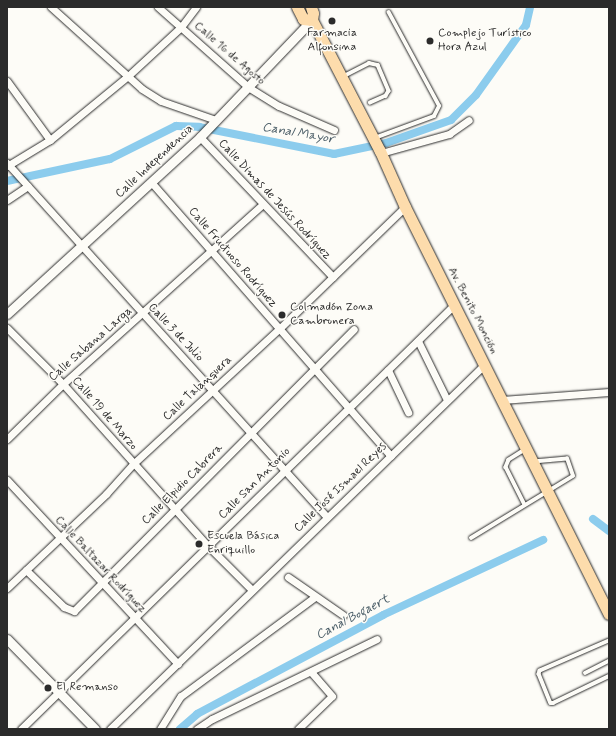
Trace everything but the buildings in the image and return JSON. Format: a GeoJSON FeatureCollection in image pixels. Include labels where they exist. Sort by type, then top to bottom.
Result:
{"type":"FeatureCollection","features":[{"type":"Feature","properties":{"kind":"main road","name":"Av. Benito Monción"},"geometry":{"type":"LineString","coordinates":[[297,7],[303,19],[312,20]]}},
{"type":"Feature","properties":{"kind":"main road","name":"Av. Benito Monción"},"geometry":{"type":"LineString","coordinates":[[311,7],[314,13],[312,20],[380,152],[405,207],[485,364],[571,541],[609,614]]}},
{"type":"Feature","properties":{"kind":"street"},"geometry":{"type":"LineString","coordinates":[[51,7],[128,76],[162,101],[214,121]]}},
{"type":"Feature","properties":{"kind":"street","name":"Calle 16 de Agosto"},"geometry":{"type":"LineString","coordinates":[[158,7],[248,87],[274,103],[334,130]]}},
{"type":"Feature","properties":{"kind":"street"},"geometry":{"type":"LineString","coordinates":[[8,165],[50,140],[128,76],[181,27],[196,7]]}},
{"type":"Feature","properties":{"kind":"street","name":"Calle Independencia"},"geometry":{"type":"LineString","coordinates":[[7,314],[200,136],[312,20]]}},
{"type":"Feature","properties":{"kind":"street"},"geometry":{"type":"LineString","coordinates":[[7,81],[50,140]]}},
{"type":"Feature","properties":{"kind":"street"},"geometry":{"type":"LineString","coordinates":[[380,152],[449,134],[469,120]]}},
{"type":"Feature","properties":{"kind":"street","name":"Calle Dimas de Jesús Rodríguez"},"geometry":{"type":"LineString","coordinates":[[200,136],[333,277]]}},
{"type":"Feature","properties":{"kind":"street","name":"Calle 3 de Julio"},"geometry":{"type":"LineString","coordinates":[[8,165],[142,314],[285,468],[326,517]]}},
{"type":"Feature","properties":{"kind":"street","name":"Calle Fructuoso Rodríguez"},"geometry":{"type":"LineString","coordinates":[[151,182],[390,456]]}},
{"type":"Feature","properties":{"kind":"street"},"geometry":{"type":"LineString","coordinates":[[7,200],[27,185]]}},
{"type":"Feature","properties":{"kind":"street","name":"Calle Sabana Larga"},"geometry":{"type":"LineString","coordinates":[[7,439],[63,384],[263,204]]}},
{"type":"Feature","properties":{"kind":"street","name":"Calle Talanquera"},"geometry":{"type":"LineString","coordinates":[[7,588],[133,464],[279,329],[405,207]]}},
{"type":"Feature","properties":{"kind":"street","name":"Calle San Antonio"},"geometry":{"type":"LineString","coordinates":[[20,729],[135,619],[285,468],[348,409],[454,305]]}},
{"type":"Feature","properties":{"kind":"street","name":"Calle 19 de Marzo"},"geometry":{"type":"LineString","coordinates":[[7,328],[63,384],[208,546],[252,590]]}},
{"type":"Feature","properties":{"kind":"street","name":"Calle Elpidio Cabrera"},"geometry":{"type":"LineString","coordinates":[[26,570],[70,611],[74,611],[315,370],[354,329]]}},
{"type":"Feature","properties":{"kind":"street"},"geometry":{"type":"LineString","coordinates":[[418,341],[447,400]]}},
{"type":"Feature","properties":{"kind":"street","name":"Calle José Ismael Reyes"},"geometry":{"type":"LineString","coordinates":[[110,729],[178,664],[326,517],[485,364]]}},
{"type":"Feature","properties":{"kind":"street"},"geometry":{"type":"LineString","coordinates":[[388,370],[408,412]]}},
{"type":"Feature","properties":{"kind":"street"},"geometry":{"type":"LineString","coordinates":[[502,400],[609,392]]}},
{"type":"Feature","properties":{"kind":"street","name":"Calle Baltazar Rodríguez"},"geometry":{"type":"LineString","coordinates":[[7,480],[101,583],[178,664]]}},
{"type":"Feature","properties":{"kind":"street"},"geometry":{"type":"LineString","coordinates":[[288,577],[343,615]]}},
{"type":"Feature","properties":{"kind":"street"},"geometry":{"type":"LineString","coordinates":[[160,729],[181,696],[315,597]]}},
{"type":"Feature","properties":{"kind":"street"},"geometry":{"type":"LineString","coordinates":[[7,639],[95,729]]}},
{"type":"Feature","properties":{"kind":"street"},"geometry":{"type":"LineString","coordinates":[[197,729],[212,719],[377,639]]}},
{"type":"Feature","properties":{"kind":"street"},"geometry":{"type":"LineString","coordinates":[[298,729],[332,696],[311,672]]}},
{"type":"Feature","properties":{"kind":"lane"},"geometry":{"type":"LineString","coordinates":[[372,137],[434,116],[438,111],[439,106],[389,13]]}},
{"type":"Feature","properties":{"kind":"lane"},"geometry":{"type":"LineString","coordinates":[[341,77],[369,63],[378,65],[389,91],[386,96],[370,103]]}},
{"type":"Feature","properties":{"kind":"lane"},"geometry":{"type":"LineString","coordinates":[[525,505],[506,467],[508,460],[526,449]]}},
{"type":"Feature","properties":{"kind":"lane"},"geometry":{"type":"LineString","coordinates":[[471,538],[573,476],[570,460],[533,462]]}},
{"type":"Feature","properties":{"kind":"lane"},"geometry":{"type":"LineString","coordinates":[[609,641],[540,671],[539,674],[551,703],[609,676]]}},
{"type":"Feature","properties":{"kind":"lane"},"geometry":{"type":"LineString","coordinates":[[585,673],[609,661]]}},
{"type":"Feature","properties":{"kind":"waterway","name":"Canal Mayor"},"geometry":{"type":"LineString","coordinates":[[7,181],[110,159],[176,126],[199,127],[334,154],[386,143],[451,120],[476,95],[526,25],[530,7]]}},
{"type":"Feature","properties":{"kind":"waterway","name":"Canal Bogaert"},"geometry":{"type":"LineString","coordinates":[[593,519],[609,531]]}},
{"type":"Feature","properties":{"kind":"waterway","name":"Canal Bogaert"},"geometry":{"type":"LineString","coordinates":[[180,729],[197,714],[383,615],[543,540]]}},
{"type":"Feature","properties":{"kind":"place","name":"Farmacia Alfonsina"},"geometry":{"type":"Point","coordinates":[332,21]}},
{"type":"Feature","properties":{"kind":"place","name":"Complejo Turístico Hora Azul"},"geometry":{"type":"Point","coordinates":[430,41]}},
{"type":"Feature","properties":{"kind":"place","name":"Colmadón Zona Cambronera"},"geometry":{"type":"Point","coordinates":[282,315]}},
{"type":"Feature","properties":{"kind":"place","name":"Escuela Básica Enriquillo"},"geometry":{"type":"Point","coordinates":[199,544]}},
{"type":"Feature","properties":{"kind":"place","name":"El Remanso"},"geometry":{"type":"Point","coordinates":[48,688]}}]}
